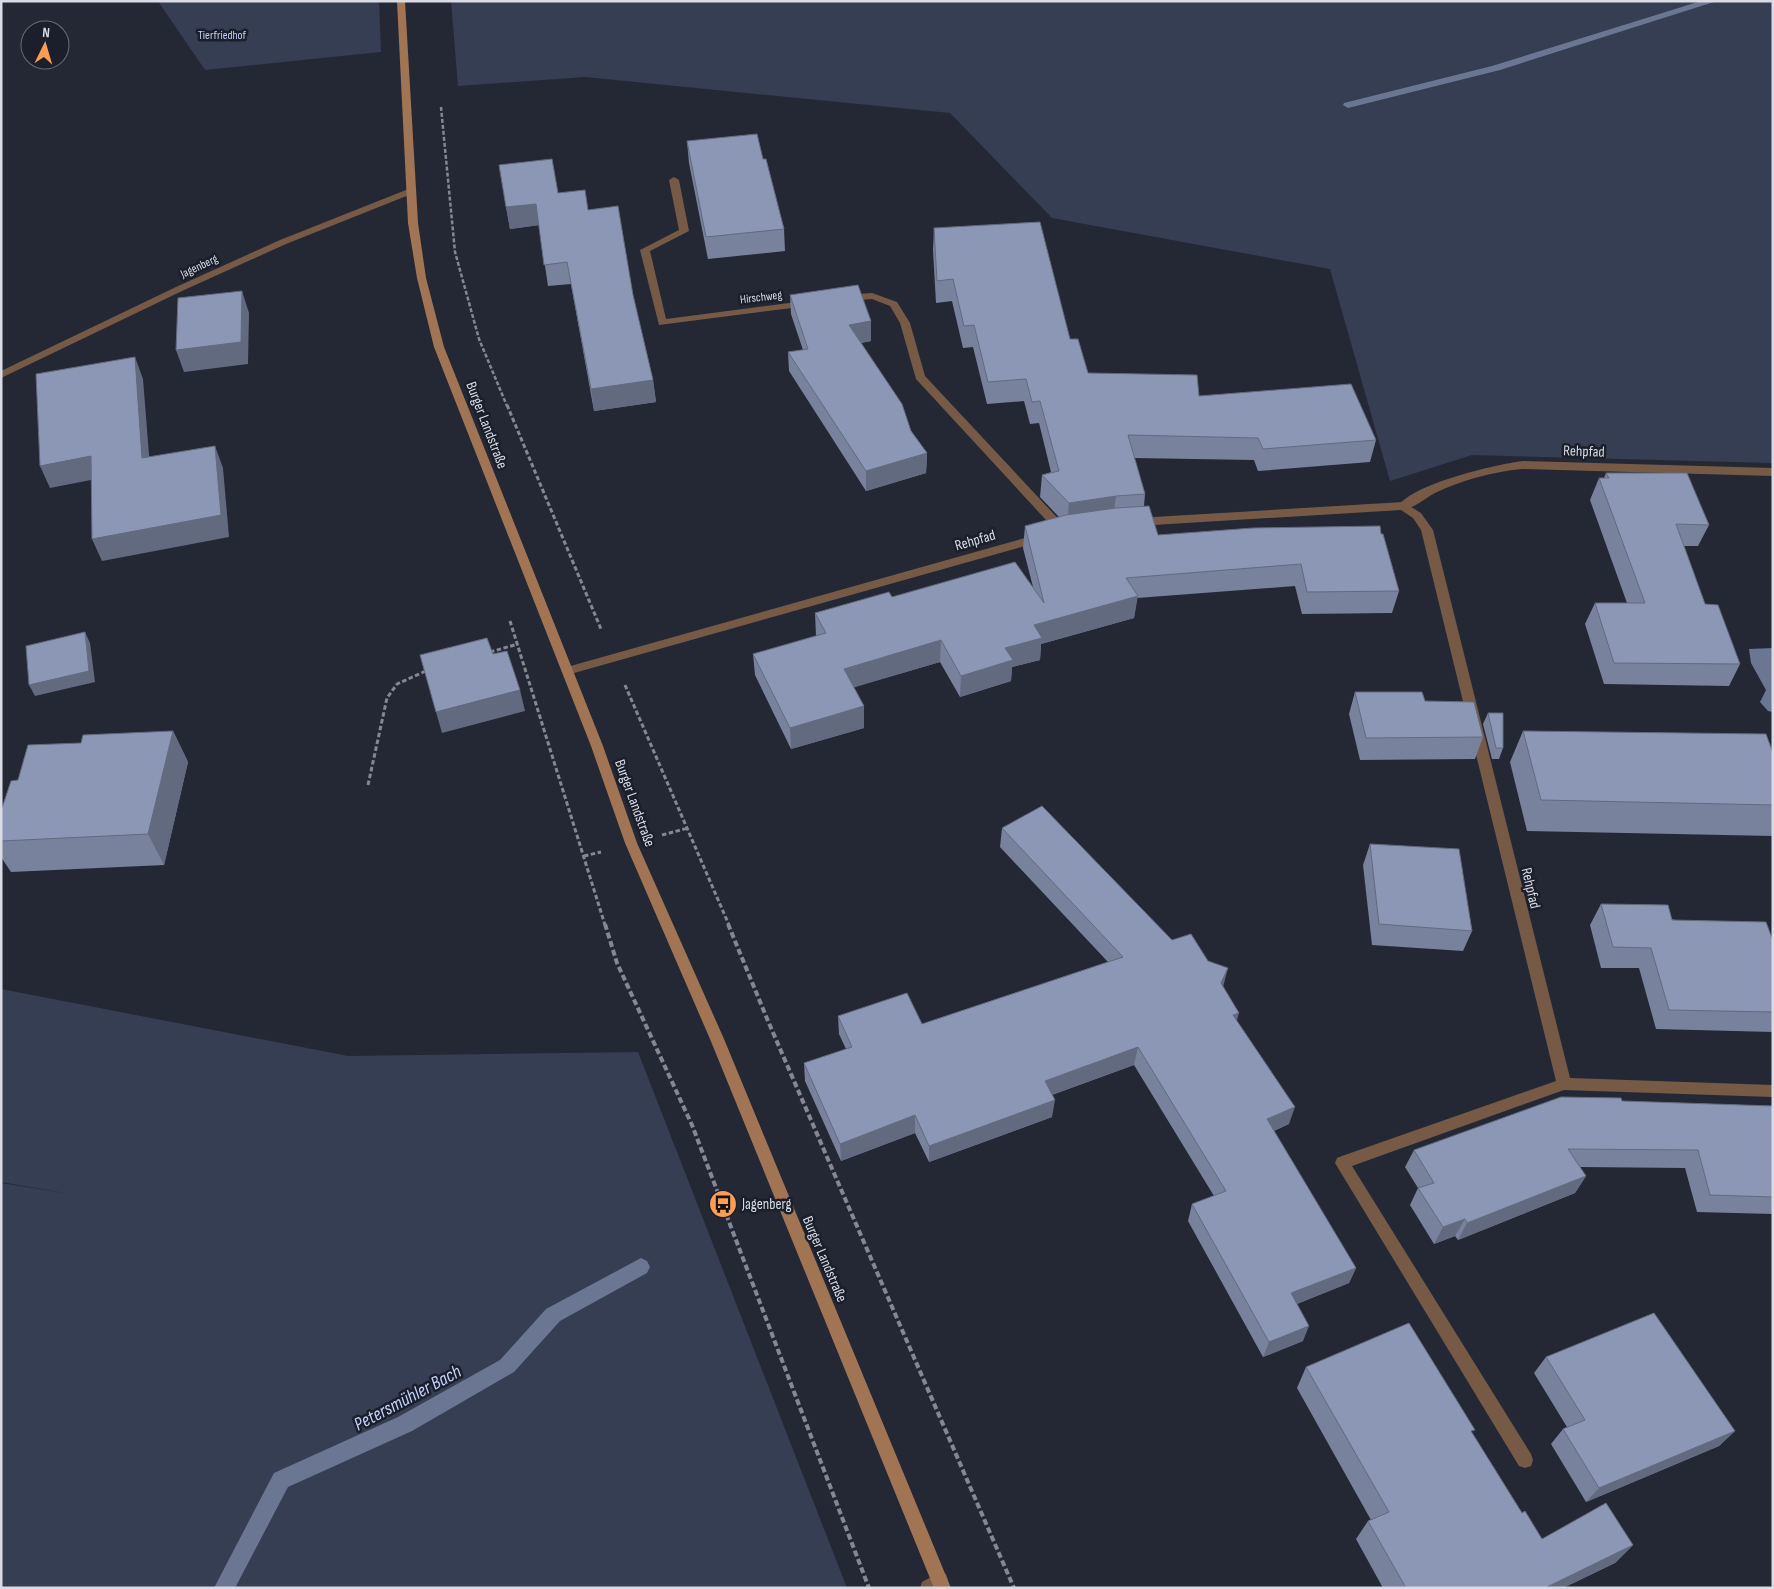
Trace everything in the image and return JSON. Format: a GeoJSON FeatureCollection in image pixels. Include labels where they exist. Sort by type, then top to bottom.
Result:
{"type":"FeatureCollection","features":[{"type":"Feature","properties":{"kind":"main road","name":"Burger Landstraße"},"geometry":{"type":"LineString","coordinates":[[401,1],[411,191],[417,254],[424,291],[439,347],[597,746],[631,843],[717,1039],[937,1585]]}},
{"type":"Feature","properties":{"kind":"street","name":"Hirschweg"},"geometry":{"type":"LineString","coordinates":[[674,180],[684,231],[645,250],[662,322],[816,302]]}},
{"type":"Feature","properties":{"kind":"street","name":"Jagenberg"},"geometry":{"type":"LineString","coordinates":[[1,375],[179,289],[283,242],[411,191]]}},
{"type":"Feature","properties":{"kind":"street","name":"Rehpfad"},"geometry":{"type":"LineString","coordinates":[[567,671],[1068,531],[920,377],[905,323],[894,304],[872,296],[835,300]]}},
{"type":"Feature","properties":{"kind":"street","name":"Rehpfad"},"geometry":{"type":"LineString","coordinates":[[1122,523],[1403,506],[1418,496],[1476,473],[1503,466],[1773,472]]}},
{"type":"Feature","properties":{"kind":"street","name":"Rehpfad"},"geometry":{"type":"LineString","coordinates":[[1403,506],[1420,518],[1427,530],[1564,1084]]}},
{"type":"Feature","properties":{"kind":"street"},"geometry":{"type":"LineString","coordinates":[[1525,1460],[1342,1162],[1564,1084],[1773,1091]]}},
{"type":"Feature","properties":{"kind":"path"},"geometry":{"type":"LineString","coordinates":[[441,104],[455,252],[476,330],[613,658],[703,862],[768,1021],[896,1310],[1014,1588]]}},
{"type":"Feature","properties":{"kind":"path"},"geometry":{"type":"LineString","coordinates":[[508,617],[617,963],[692,1126],[869,1588]]}},
{"type":"Feature","properties":{"kind":"path"},"geometry":{"type":"LineString","coordinates":[[482,654],[518,644]]}},
{"type":"Feature","properties":{"kind":"path"},"geometry":{"type":"LineString","coordinates":[[368,785],[380,717],[387,697],[400,681],[410,675],[437,668]]}},
{"type":"Feature","properties":{"kind":"green space","name":"Tierfriedhof"},"geometry":{"type":"Polygon","coordinates":[[[158,1],[379,1],[381,52],[205,70],[158,1]]]}},
{"type":"Feature","properties":{"kind":"green space"},"geometry":{"type":"Polygon","coordinates":[[[451,1],[1773,1],[1773,463],[1472,455],[1390,481],[1330,269],[1052,218],[950,113],[585,77],[458,86],[451,1]]]}},
{"type":"Feature","properties":{"kind":"green space"},"geometry":{"type":"Polygon","coordinates":[[[1,989],[348,1056],[638,1052],[847,1588],[1,1588],[1,1183],[71,1194],[1,1182],[1,989]]]}},
{"type":"Feature","properties":{"kind":"shaded area"},"geometry":{"type":"Polygon","coordinates":[[[1773,648],[1773,712],[1768,711],[1760,702],[1766,690],[1751,663],[1749,649],[1773,648]]]}},
{"type":"Feature","properties":{"kind":"building"},"geometry":{"type":"Polygon","coordinates":[[[757,134],[763,159],[766,159],[784,229],[706,237],[687,141],[757,134]]]}},
{"type":"Feature","properties":{"kind":"building"},"geometry":{"type":"Polygon","coordinates":[[[552,159],[558,193],[585,190],[588,210],[618,206],[633,295],[653,380],[591,389],[567,262],[544,265],[536,204],[506,207],[499,165],[552,159]]]}},
{"type":"Feature","properties":{"kind":"building"},"geometry":{"type":"Polygon","coordinates":[[[1040,222],[1070,339],[1078,339],[1088,373],[1197,375],[1199,396],[1351,384],[1376,440],[1263,449],[1258,438],[1128,435],[1145,494],[1069,503],[1042,475],[1059,471],[1040,401],[1032,402],[1026,379],[988,382],[974,325],[964,326],[953,279],[937,281],[934,228],[1040,222]]]}},
{"type":"Feature","properties":{"kind":"building"},"geometry":{"type":"Polygon","coordinates":[[[858,285],[871,321],[849,325],[902,404],[911,431],[927,453],[866,471],[788,352],[808,349],[790,295],[858,285]]]}},
{"type":"Feature","properties":{"kind":"building"},"geometry":{"type":"Polygon","coordinates":[[[242,291],[241,342],[176,350],[178,298],[242,291]]]}},
{"type":"Feature","properties":{"kind":"building"},"geometry":{"type":"Polygon","coordinates":[[[135,357],[142,458],[215,446],[221,515],[92,539],[91,456],[40,466],[36,374],[135,357]]]}},
{"type":"Feature","properties":{"kind":"building"},"geometry":{"type":"Polygon","coordinates":[[[1606,473],[1687,473],[1709,525],[1676,524],[1705,604],[1718,605],[1740,664],[1614,663],[1595,603],[1645,603],[1599,478],[1609,478],[1606,473]]]}},
{"type":"Feature","properties":{"kind":"building"},"geometry":{"type":"Polygon","coordinates":[[[1149,506],[1158,535],[1253,528],[1380,526],[1399,591],[1307,592],[1301,564],[1126,578],[1138,596],[1034,625],[1042,638],[1005,648],[1013,660],[961,676],[941,640],[844,669],[864,706],[790,728],[753,654],[826,633],[815,613],[889,592],[892,597],[1015,562],[1044,603],[1025,526],[1066,515],[1116,508],[1149,506]]]}},
{"type":"Feature","properties":{"kind":"building"},"geometry":{"type":"Polygon","coordinates":[[[85,632],[89,671],[29,685],[26,646],[85,632]]]}},
{"type":"Feature","properties":{"kind":"building"},"geometry":{"type":"Polygon","coordinates":[[[487,638],[493,654],[507,651],[520,690],[436,712],[420,655],[487,638]]]}},
{"type":"Feature","properties":{"kind":"building"},"geometry":{"type":"Polygon","coordinates":[[[1355,692],[1422,692],[1425,701],[1474,702],[1483,737],[1366,738],[1355,692]]]}},
{"type":"Feature","properties":{"kind":"building"},"geometry":{"type":"Polygon","coordinates":[[[1488,713],[1503,713],[1503,748],[1496,748],[1488,713]]]}},
{"type":"Feature","properties":{"kind":"building"},"geometry":{"type":"Polygon","coordinates":[[[173,731],[148,834],[1,841],[1,811],[11,781],[18,780],[28,745],[81,743],[83,735],[173,731]]]}},
{"type":"Feature","properties":{"kind":"building"},"geometry":{"type":"Polygon","coordinates":[[[1523,731],[1766,734],[1773,753],[1773,805],[1541,800],[1523,731]]]}},
{"type":"Feature","properties":{"kind":"building"},"geometry":{"type":"Polygon","coordinates":[[[1042,806],[1172,940],[1191,934],[1208,961],[1228,968],[1221,983],[1239,1013],[1233,1015],[1295,1107],[1267,1119],[1356,1268],[1291,1293],[1309,1326],[1269,1342],[1192,1204],[1226,1191],[1138,1047],[1045,1081],[1055,1100],[929,1146],[915,1115],[840,1144],[804,1063],[852,1047],[838,1016],[907,993],[922,1024],[1123,957],[1002,828],[1042,806]]]}},
{"type":"Feature","properties":{"kind":"building"},"geometry":{"type":"Polygon","coordinates":[[[1370,844],[1459,849],[1472,931],[1379,924],[1370,844]]]}},
{"type":"Feature","properties":{"kind":"building"},"geometry":{"type":"Polygon","coordinates":[[[1601,904],[1668,905],[1672,920],[1766,922],[1773,941],[1773,1012],[1669,1010],[1651,948],[1613,947],[1601,904]]]}},
{"type":"Feature","properties":{"kind":"building"},"geometry":{"type":"Polygon","coordinates":[[[1561,1097],[1621,1098],[1622,1101],[1773,1106],[1773,1197],[1710,1195],[1698,1150],[1568,1149],[1586,1176],[1467,1223],[1465,1219],[1443,1227],[1418,1188],[1434,1183],[1414,1150],[1561,1097]]]}},
{"type":"Feature","properties":{"kind":"building"},"geometry":{"type":"Polygon","coordinates":[[[1654,1313],[1735,1431],[1599,1488],[1563,1429],[1585,1420],[1546,1357],[1654,1313]]]}},
{"type":"Feature","properties":{"kind":"building"},"geometry":{"type":"Polygon","coordinates":[[[1409,1323],[1475,1430],[1471,1431],[1522,1513],[1525,1511],[1542,1539],[1606,1503],[1633,1545],[1545,1588],[1406,1588],[1368,1521],[1389,1512],[1306,1367],[1409,1323]]]}},
{"type":"Feature","properties":{"kind":"waterway"},"geometry":{"type":"LineString","coordinates":[[1348,105],[1496,68],[1712,1]]}},
{"type":"Feature","properties":{"kind":"waterway","name":"Petersmühler Bach"},"geometry":{"type":"LineString","coordinates":[[224,1588],[281,1480],[405,1424],[507,1366],[553,1315],[641,1267]]}},
{"type":"Feature","properties":{"kind":"place","name":"Jagenberg"},"geometry":{"type":"Point","coordinates":[723,1204]}}]}
